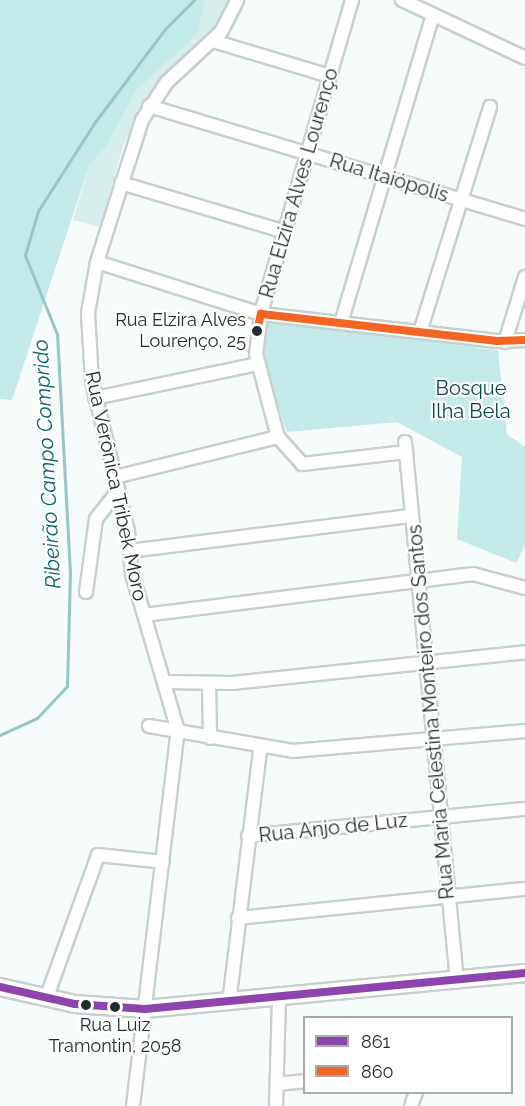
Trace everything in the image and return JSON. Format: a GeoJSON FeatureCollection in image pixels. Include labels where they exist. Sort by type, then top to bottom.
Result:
{"type":"FeatureCollection","features":[{"type":"Feature","properties":{"kind":"main road"},"geometry":{"type":"LineString","coordinates":[[0,987],[46,999],[145,1009],[279,999],[525,973]]}},
{"type":"Feature","properties":{"kind":"street","name":"Rua Verônica Tribek Moro"},"geometry":{"type":"LineString","coordinates":[[133,1106],[178,731],[144,615],[129,551],[115,477],[95,398],[87,330],[97,262],[121,183],[149,106],[167,82],[213,41],[237,0]]}},
{"type":"Feature","properties":{"kind":"street","name":"Rua Elzira Alves Lourenço"},"geometry":{"type":"LineString","coordinates":[[278,437],[258,364],[261,314],[352,0]]}},
{"type":"Feature","properties":{"kind":"street"},"geometry":{"type":"LineString","coordinates":[[402,0],[525,58]]}},
{"type":"Feature","properties":{"kind":"street"},"geometry":{"type":"LineString","coordinates":[[340,323],[433,14]]}},
{"type":"Feature","properties":{"kind":"street"},"geometry":{"type":"LineString","coordinates":[[213,41],[330,76]]}},
{"type":"Feature","properties":{"kind":"street","name":"Rua Itaiópolis"},"geometry":{"type":"LineString","coordinates":[[149,106],[525,219]]}},
{"type":"Feature","properties":{"kind":"street"},"geometry":{"type":"LineString","coordinates":[[420,332],[490,107]]}},
{"type":"Feature","properties":{"kind":"street"},"geometry":{"type":"LineString","coordinates":[[121,183],[285,232]]}},
{"type":"Feature","properties":{"kind":"street"},"geometry":{"type":"LineString","coordinates":[[97,262],[261,314],[505,342],[525,339]]}},
{"type":"Feature","properties":{"kind":"street"},"geometry":{"type":"LineString","coordinates":[[505,342],[525,277]]}},
{"type":"Feature","properties":{"kind":"street"},"geometry":{"type":"LineString","coordinates":[[95,398],[258,364]]}},
{"type":"Feature","properties":{"kind":"street"},"geometry":{"type":"LineString","coordinates":[[115,477],[278,437]]}},
{"type":"Feature","properties":{"kind":"street","name":"Rua Maria Celestina Monteiro dos Santos"},"geometry":{"type":"LineString","coordinates":[[278,437],[307,466],[405,447],[457,981]]}},
{"type":"Feature","properties":{"kind":"street"},"geometry":{"type":"LineString","coordinates":[[86,592],[96,519],[118,492]]}},
{"type":"Feature","properties":{"kind":"street"},"geometry":{"type":"LineString","coordinates":[[129,551],[412,516]]}},
{"type":"Feature","properties":{"kind":"street"},"geometry":{"type":"LineString","coordinates":[[144,615],[418,580],[483,575],[525,588]]}},
{"type":"Feature","properties":{"kind":"street"},"geometry":{"type":"LineString","coordinates":[[164,682],[209,684],[525,652]]}},
{"type":"Feature","properties":{"kind":"street"},"geometry":{"type":"LineString","coordinates":[[209,684],[210,738]]}},
{"type":"Feature","properties":{"kind":"street"},"geometry":{"type":"LineString","coordinates":[[149,726],[260,749],[310,751],[525,731]]}},
{"type":"Feature","properties":{"kind":"street"},"geometry":{"type":"LineString","coordinates":[[230,1003],[238,918],[260,749]]}},
{"type":"Feature","properties":{"kind":"street","name":"Rua Anjo de Luz"},"geometry":{"type":"LineString","coordinates":[[248,836],[525,809]]}},
{"type":"Feature","properties":{"kind":"street"},"geometry":{"type":"LineString","coordinates":[[46,999],[98,855],[162,862]]}},
{"type":"Feature","properties":{"kind":"street"},"geometry":{"type":"LineString","coordinates":[[238,918],[525,889]]}},
{"type":"Feature","properties":{"kind":"street"},"geometry":{"type":"LineString","coordinates":[[276,1106],[279,999]]}},
{"type":"Feature","properties":{"kind":"street"},"geometry":{"type":"LineString","coordinates":[[277,1084],[303,1081]]}},
{"type":"Feature","properties":{"kind":"shaded area"},"geometry":{"type":"Polygon","coordinates":[[[205,0],[230,0],[211,34],[143,103],[123,146],[100,227],[73,220],[89,166],[107,145],[136,91],[198,33],[205,0]]]}},
{"type":"Feature","properties":{"kind":"green space"},"geometry":{"type":"Polygon","coordinates":[[[0,0],[205,0],[198,33],[136,91],[107,145],[89,166],[12,400],[0,399],[0,0]]]}},
{"type":"Feature","properties":{"kind":"green space","name":"Bosque Ilha Bela"},"geometry":{"type":"Polygon","coordinates":[[[265,321],[498,350],[507,434],[525,447],[525,546],[516,563],[457,539],[462,457],[397,422],[287,432],[265,368],[265,321]]]}},
{"type":"Feature","properties":{"kind":"waterway","name":"Ribeirão Campo Comprido"},"geometry":{"type":"LineString","coordinates":[[0,735],[37,718],[67,686],[70,573],[57,334],[25,255],[38,211],[95,122],[165,29],[194,0]]}},
{"type":"Feature","properties":{"kind":"transit line","name":"860"},"geometry":{"type":"LineString","coordinates":[[256,335],[261,314],[497,341],[525,340]]}},
{"type":"Feature","properties":{"kind":"transit line","name":"861"},"geometry":{"type":"LineString","coordinates":[[0,987],[75,1004],[145,1009],[525,973]]}},
{"type":"Feature","properties":{"kind":"place","name":"Rua Elzira Alves Lourenço, 25"},"geometry":{"type":"Point","coordinates":[257,331]}},
{"type":"Feature","properties":{"kind":"place","name":"Rua Luiz Tramontin, 2058"},"geometry":{"type":"Point","coordinates":[115,1007]}}]}
